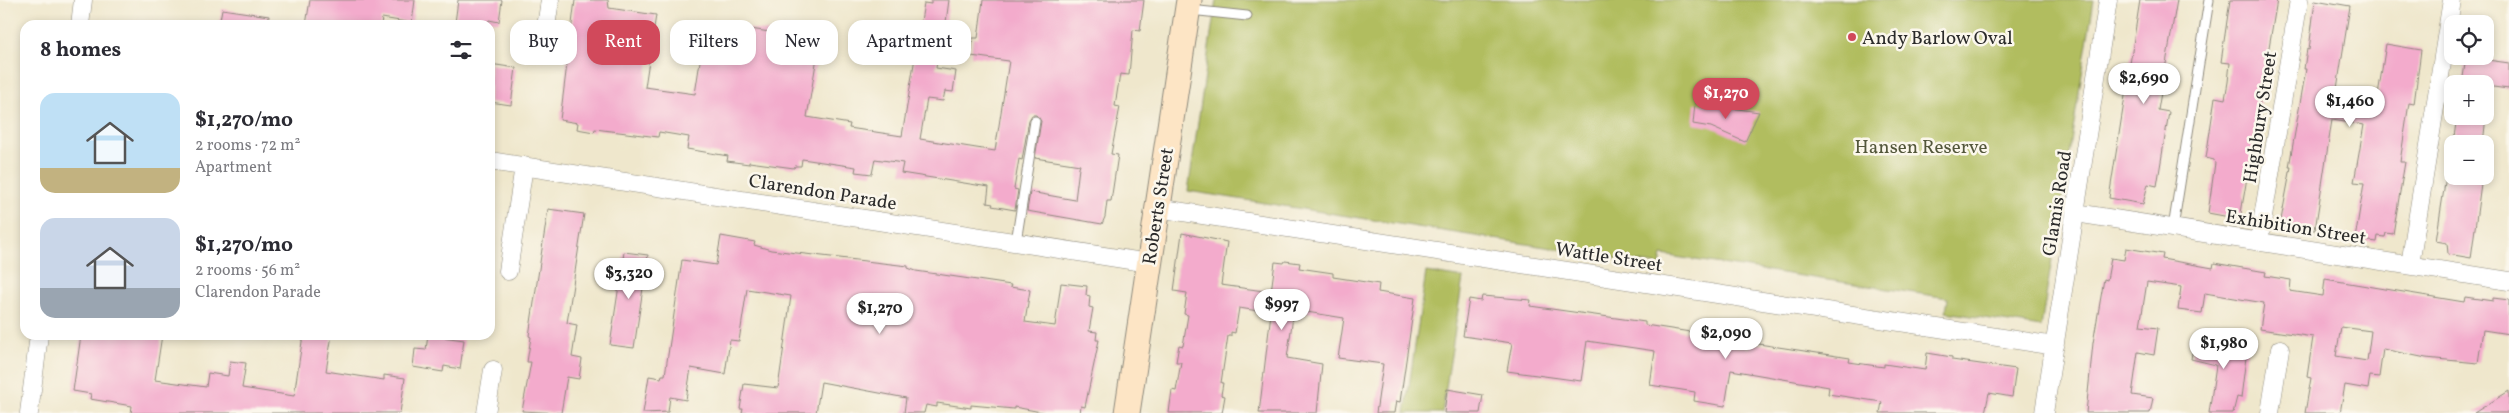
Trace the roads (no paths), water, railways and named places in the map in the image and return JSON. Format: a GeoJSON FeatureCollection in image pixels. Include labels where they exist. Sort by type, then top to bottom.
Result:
{"type":"FeatureCollection","features":[{"type":"Feature","properties":{"kind":"street"},"geometry":{"type":"LineString","coordinates":[[81,20],[84,0]]}},
{"type":"Feature","properties":{"kind":"street"},"geometry":{"type":"LineString","coordinates":[[547,20],[550,0]]}},
{"type":"Feature","properties":{"kind":"street","name":"Glamis Road"},"geometry":{"type":"LineString","coordinates":[[2044,413],[2108,0]]}},
{"type":"Feature","properties":{"kind":"street","name":"Highbury Street"},"geometry":{"type":"LineString","coordinates":[[2259,241],[2299,0]]}},
{"type":"Feature","properties":{"kind":"street"},"geometry":{"type":"LineString","coordinates":[[2410,265],[2452,0]]}},
{"type":"Feature","properties":{"kind":"street","name":"Roberts Street"},"geometry":{"type":"LineString","coordinates":[[1127,413],[1189,5]]}},
{"type":"Feature","properties":{"kind":"street","name":"Clarendon Parade"},"geometry":{"type":"LineString","coordinates":[[495,162],[1149,263]]}},
{"type":"Feature","properties":{"kind":"street"},"geometry":{"type":"LineString","coordinates":[[508,271],[524,166]]}},
{"type":"Feature","properties":{"kind":"street","name":"Wattle Street"},"geometry":{"type":"LineString","coordinates":[[1157,208],[2055,346]]}},
{"type":"Feature","properties":{"kind":"street","name":"Exhibition Street"},"geometry":{"type":"LineString","coordinates":[[2076,213],[2509,281]]}},
{"type":"Feature","properties":{"kind":"street"},"geometry":{"type":"LineString","coordinates":[[29,413],[38,340]]}},
{"type":"Feature","properties":{"kind":"street"},"geometry":{"type":"LineString","coordinates":[[2270,413],[2280,349]]}},
{"type":"Feature","properties":{"kind":"street"},"geometry":{"type":"LineString","coordinates":[[486,413],[492,370]]}},
{"type":"Feature","properties":{"kind":"lane"},"geometry":{"type":"LineString","coordinates":[[2172,228],[2209,0]]}},
{"type":"Feature","properties":{"kind":"lane"},"geometry":{"type":"LineString","coordinates":[[1189,5],[1247,16]]}},
{"type":"Feature","properties":{"kind":"lane"},"geometry":{"type":"LineString","coordinates":[[1016,242],[1035,121]]}},
{"type":"Feature","properties":{"kind":"place","name":"Andy Barlow Oval"},"geometry":{"type":"Point","coordinates":[1852,37]}},
{"type":"Feature","properties":{"kind":"park label","name":"Hansen Reserve"},"geometry":{"type":"Point","coordinates":[1921,146]}}]}
